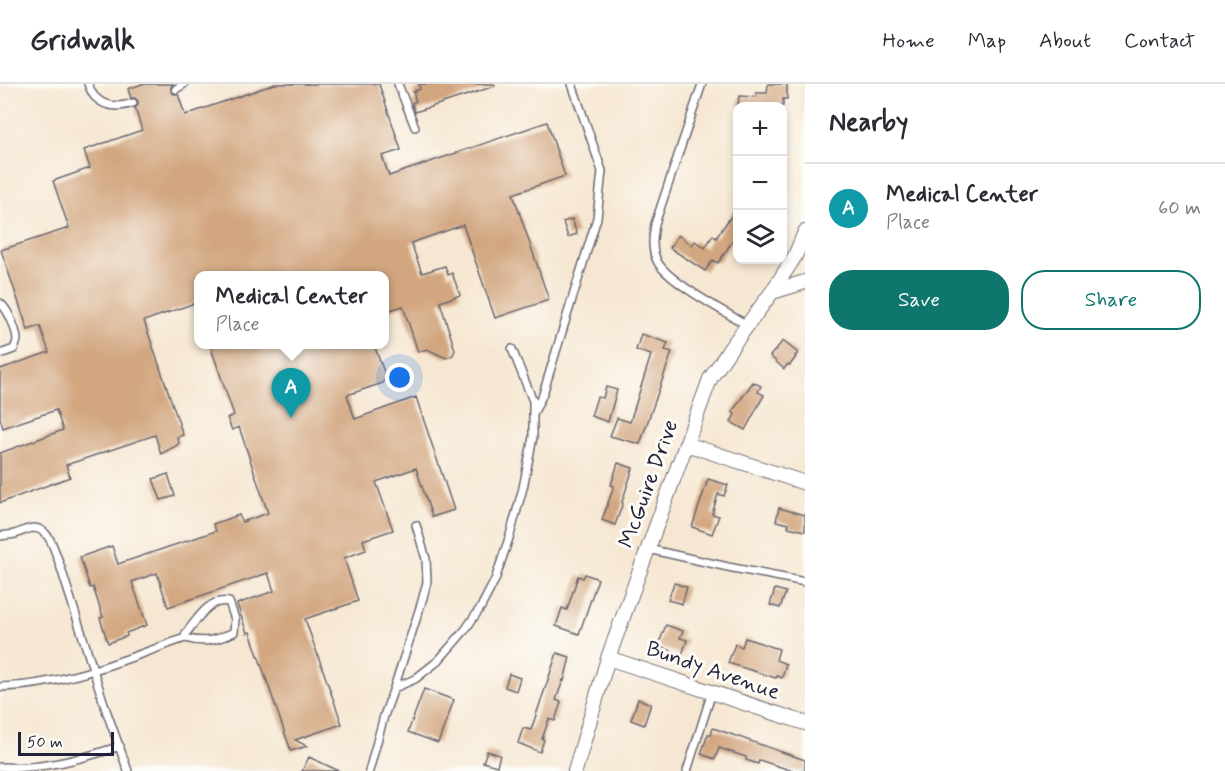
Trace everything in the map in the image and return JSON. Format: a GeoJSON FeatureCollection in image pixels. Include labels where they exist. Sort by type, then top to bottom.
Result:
{"type":"FeatureCollection","features":[{"type":"Feature","properties":{"kind":"street","name":"McGuire Drive"},"geometry":{"type":"LineString","coordinates":[[575,771],[608,658],[710,379],[772,292],[795,256],[805,232]]}},
{"type":"Feature","properties":{"kind":"street"},"geometry":{"type":"LineString","coordinates":[[772,292],[805,282]]}},
{"type":"Feature","properties":{"kind":"street"},"geometry":{"type":"LineString","coordinates":[[686,444],[805,483]]}},
{"type":"Feature","properties":{"kind":"street","name":"Bundy Avenue"},"geometry":{"type":"LineString","coordinates":[[608,658],[805,723]]}},
{"type":"Feature","properties":{"kind":"lane"},"geometry":{"type":"LineString","coordinates":[[88,84],[95,97],[106,104],[121,107],[133,103]]}},
{"type":"Feature","properties":{"kind":"lane"},"geometry":{"type":"LineString","coordinates":[[176,89],[184,84]]}},
{"type":"Feature","properties":{"kind":"lane"},"geometry":{"type":"LineString","coordinates":[[398,84],[415,127]]}},
{"type":"Feature","properties":{"kind":"lane"},"geometry":{"type":"LineString","coordinates":[[533,414],[547,383],[597,218],[602,171],[572,84]]}},
{"type":"Feature","properties":{"kind":"lane"},"geometry":{"type":"LineString","coordinates":[[702,84],[655,224],[653,249],[664,270],[682,285],[747,325]]}},
{"type":"Feature","properties":{"kind":"lane"},"geometry":{"type":"LineString","coordinates":[[0,303],[11,321],[17,340],[14,349],[0,354]]}},
{"type":"Feature","properties":{"kind":"lane"},"geometry":{"type":"LineString","coordinates":[[394,688],[416,679],[438,661],[482,607],[495,580],[523,488],[533,437],[533,401],[512,349]]}},
{"type":"Feature","properties":{"kind":"lane"},"geometry":{"type":"LineString","coordinates":[[369,771],[427,582],[426,559],[417,525]]}},
{"type":"Feature","properties":{"kind":"lane"},"geometry":{"type":"LineString","coordinates":[[0,536],[33,528],[47,535],[59,562],[128,771]]}},
{"type":"Feature","properties":{"kind":"lane"},"geometry":{"type":"LineString","coordinates":[[648,549],[805,582]]}},
{"type":"Feature","properties":{"kind":"lane"},"geometry":{"type":"LineString","coordinates":[[0,687],[63,679],[185,638],[198,642],[221,639],[234,632],[235,619],[229,602],[220,601],[208,606],[186,633],[185,638]]}},
{"type":"Feature","properties":{"kind":"lane"},"geometry":{"type":"LineString","coordinates":[[687,771],[712,692]]}},
{"type":"Feature","properties":{"kind":"lane"},"geometry":{"type":"LineString","coordinates":[[0,766],[28,767],[101,753],[120,746]]}},
{"type":"Feature","properties":{"kind":"building"},"geometry":{"type":"Polygon","coordinates":[[[142,84],[173,84],[171,91],[178,94],[185,115],[275,84],[379,84],[401,150],[382,156],[389,176],[547,122],[565,176],[513,194],[549,300],[495,318],[463,225],[411,243],[422,273],[445,266],[448,275],[452,273],[460,295],[440,302],[455,350],[453,355],[446,358],[427,349],[418,352],[403,306],[389,310],[389,271],[194,271],[194,303],[144,321],[183,435],[177,437],[179,443],[161,454],[155,435],[66,465],[70,477],[0,503],[0,453],[63,430],[56,410],[3,428],[0,418],[0,369],[49,352],[40,326],[28,330],[1,250],[69,228],[53,181],[90,168],[84,150],[142,130],[135,108],[138,101],[131,98],[128,89],[142,84]]]}},
{"type":"Feature","properties":{"kind":"building"},"geometry":{"type":"Polygon","coordinates":[[[419,84],[494,84],[495,86],[415,112],[412,103],[416,101],[413,92],[420,89],[419,84]]]}},
{"type":"Feature","properties":{"kind":"building"},"geometry":{"type":"Polygon","coordinates":[[[768,84],[787,84],[787,99],[783,99],[783,102],[738,102],[739,96],[756,97],[756,93],[767,93],[768,84]]]}},
{"type":"Feature","properties":{"kind":"building"},"geometry":{"type":"Polygon","coordinates":[[[733,213],[733,240],[718,263],[713,260],[705,271],[670,248],[678,235],[692,245],[695,241],[705,248],[713,235],[716,238],[733,213]]]}},
{"type":"Feature","properties":{"kind":"building"},"geometry":{"type":"Polygon","coordinates":[[[572,219],[577,234],[568,237],[563,222],[572,219]]]}},
{"type":"Feature","properties":{"kind":"building"},"geometry":{"type":"Polygon","coordinates":[[[641,334],[668,343],[665,350],[672,352],[640,444],[610,436],[617,418],[630,422],[651,355],[636,350],[641,334]]]}},
{"type":"Feature","properties":{"kind":"building"},"geometry":{"type":"Polygon","coordinates":[[[783,341],[798,353],[790,365],[788,364],[784,369],[770,356],[783,341]]]}},
{"type":"Feature","properties":{"kind":"building"},"geometry":{"type":"Polygon","coordinates":[[[211,349],[375,349],[387,380],[347,395],[355,419],[416,397],[454,510],[432,517],[416,468],[376,482],[393,530],[363,540],[366,550],[344,558],[358,601],[305,619],[342,724],[295,740],[307,746],[291,751],[250,632],[247,633],[237,604],[274,591],[268,573],[168,607],[157,573],[132,582],[147,625],[108,643],[100,618],[103,617],[80,557],[112,546],[118,564],[216,531],[213,524],[239,515],[242,522],[268,513],[239,427],[232,430],[227,418],[234,415],[211,349]]]}},
{"type":"Feature","properties":{"kind":"building"},"geometry":{"type":"Polygon","coordinates":[[[753,382],[761,386],[758,392],[764,395],[745,430],[731,422],[735,414],[732,412],[753,382]]]}},
{"type":"Feature","properties":{"kind":"building"},"geometry":{"type":"Polygon","coordinates":[[[606,387],[617,390],[608,422],[591,416],[597,397],[603,398],[606,387]]]}},
{"type":"Feature","properties":{"kind":"building"},"geometry":{"type":"Polygon","coordinates":[[[618,463],[633,468],[615,525],[602,520],[614,486],[611,485],[618,463]]]}},
{"type":"Feature","properties":{"kind":"building"},"geometry":{"type":"Polygon","coordinates":[[[168,474],[175,496],[161,500],[153,479],[168,474]]]}},
{"type":"Feature","properties":{"kind":"building"},"geometry":{"type":"Polygon","coordinates":[[[708,479],[728,485],[724,496],[718,494],[712,514],[719,516],[712,534],[692,527],[708,479]]]}},
{"type":"Feature","properties":{"kind":"building"},"geometry":{"type":"Polygon","coordinates":[[[779,508],[805,515],[805,531],[776,521],[779,508]]]}},
{"type":"Feature","properties":{"kind":"building"},"geometry":{"type":"Polygon","coordinates":[[[585,574],[598,579],[579,634],[556,626],[562,608],[567,610],[578,576],[583,578],[585,574]]]}},
{"type":"Feature","properties":{"kind":"building"},"geometry":{"type":"Polygon","coordinates":[[[674,583],[687,587],[682,604],[668,600],[674,583]]]}},
{"type":"Feature","properties":{"kind":"building"},"geometry":{"type":"Polygon","coordinates":[[[775,589],[786,592],[780,608],[770,605],[775,589]]]}},
{"type":"Feature","properties":{"kind":"building"},"geometry":{"type":"Polygon","coordinates":[[[666,625],[683,631],[680,638],[687,640],[682,655],[658,646],[666,625]]]}},
{"type":"Feature","properties":{"kind":"building"},"geometry":{"type":"Polygon","coordinates":[[[745,638],[779,649],[776,660],[786,664],[782,678],[728,663],[735,644],[742,647],[745,638]]]}},
{"type":"Feature","properties":{"kind":"building"},"geometry":{"type":"Polygon","coordinates":[[[557,653],[570,657],[556,700],[561,702],[555,721],[549,719],[540,752],[518,743],[523,728],[531,730],[557,653]]]}},
{"type":"Feature","properties":{"kind":"building"},"geometry":{"type":"Polygon","coordinates":[[[509,674],[520,678],[516,691],[505,687],[509,674]]]}},
{"type":"Feature","properties":{"kind":"building"},"geometry":{"type":"Polygon","coordinates":[[[424,689],[454,700],[438,743],[408,732],[424,689]]]}},
{"type":"Feature","properties":{"kind":"building"},"geometry":{"type":"Polygon","coordinates":[[[638,699],[651,704],[644,725],[631,720],[638,699]]]}},
{"type":"Feature","properties":{"kind":"building"},"geometry":{"type":"Polygon","coordinates":[[[713,728],[805,760],[805,771],[793,771],[759,760],[758,764],[746,760],[746,757],[719,748],[715,759],[701,754],[708,734],[711,735],[713,728]]]}},
{"type":"Feature","properties":{"kind":"building"},"geometry":{"type":"Polygon","coordinates":[[[487,751],[500,755],[497,766],[483,762],[487,751]]]}},
{"type":"Feature","properties":{"kind":"building"},"geometry":{"type":"Polygon","coordinates":[[[309,757],[339,771],[302,771],[309,757]]]}},
{"type":"Feature","properties":{"kind":"place","name":"Medical Center"},"geometry":{"type":"Point","coordinates":[291,418]}}]}
